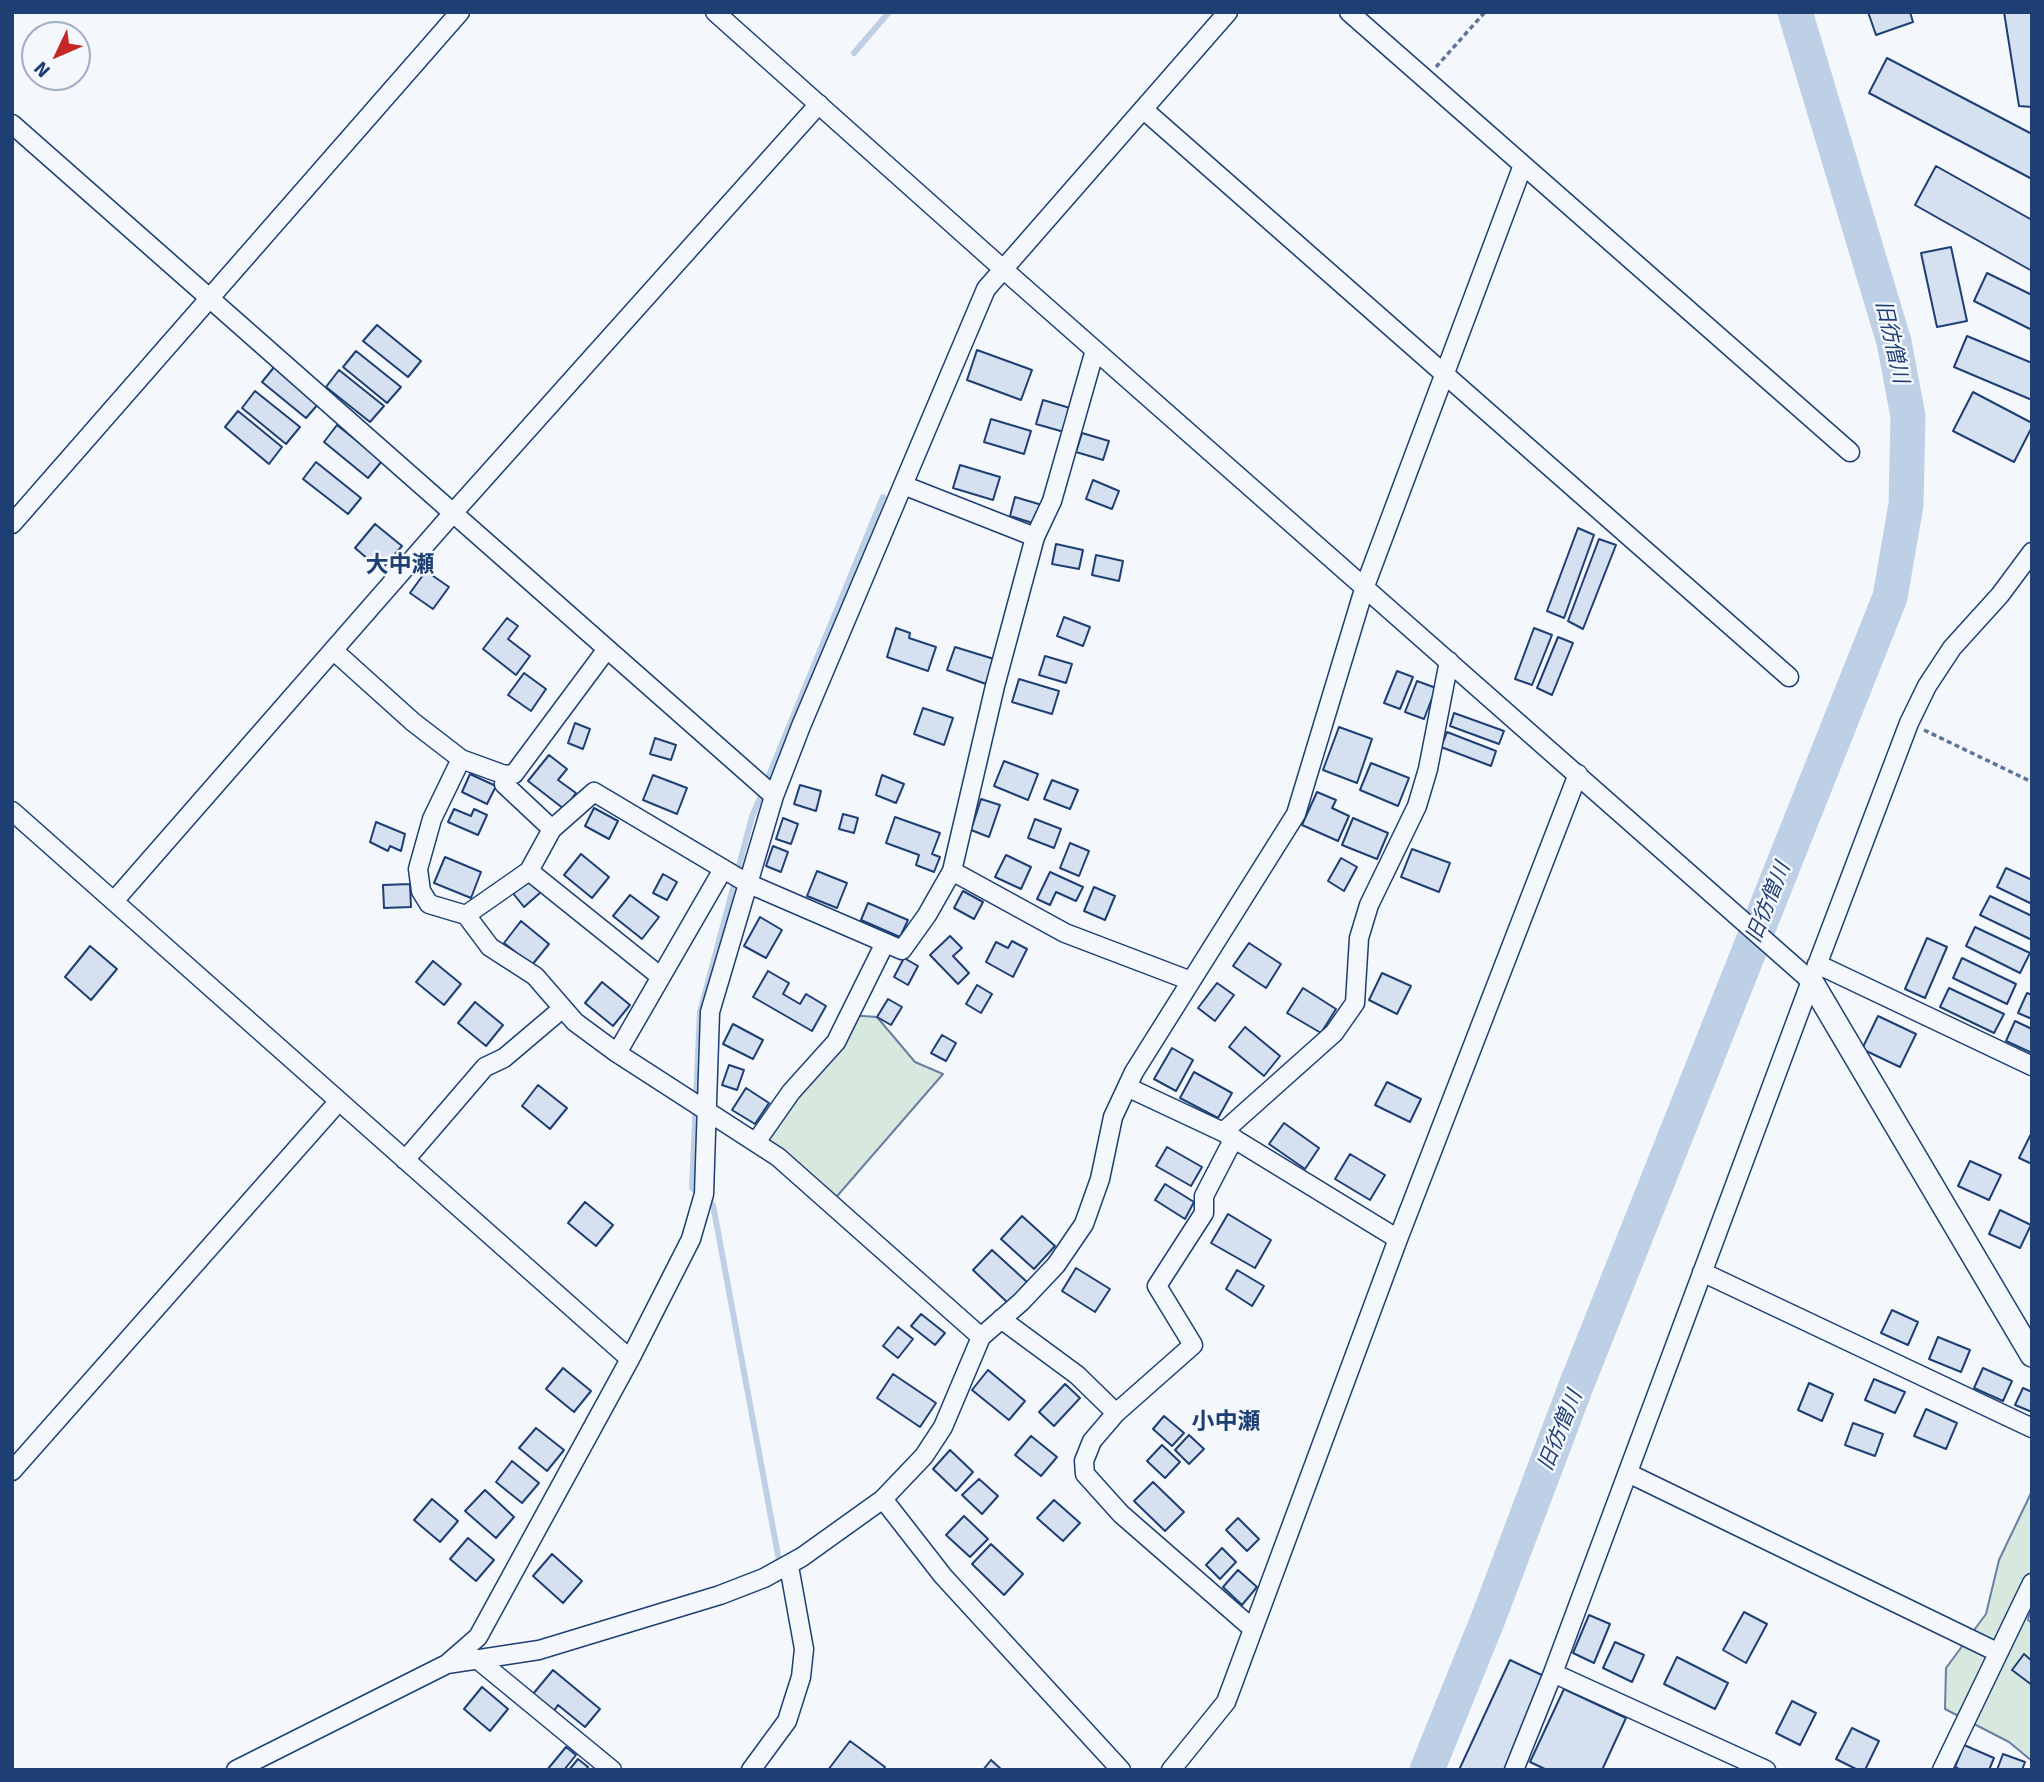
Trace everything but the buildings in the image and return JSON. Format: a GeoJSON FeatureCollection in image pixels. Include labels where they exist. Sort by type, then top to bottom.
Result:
{"type":"FeatureCollection","features":[{"type":"Feature","properties":{"kind":"street"},"geometry":{"type":"LineString","coordinates":[[12,524],[460,12]]}},
{"type":"Feature","properties":{"kind":"street"},"geometry":{"type":"LineString","coordinates":[[715,12],[1578,774],[1814,973],[2032,1066]]}},
{"type":"Feature","properties":{"kind":"street"},"geometry":{"type":"LineString","coordinates":[[236,1770],[447,1664],[478,1637],[630,1359],[691,1239],[704,1194],[710,1012],[780,774],[986,289],[1228,12]]}},
{"type":"Feature","properties":{"kind":"street"},"geometry":{"type":"LineString","coordinates":[[1349,12],[1850,452]]}},
{"type":"Feature","properties":{"kind":"street"},"geometry":{"type":"LineString","coordinates":[[114,901],[453,513],[819,104]]}},
{"type":"Feature","properties":{"kind":"street"},"geometry":{"type":"LineString","coordinates":[[1143,109],[1789,677]]}},
{"type":"Feature","properties":{"kind":"street"},"geometry":{"type":"LineString","coordinates":[[12,124],[774,796]]}},
{"type":"Feature","properties":{"kind":"street"},"geometry":{"type":"LineString","coordinates":[[447,1664],[548,1647],[720,1595],[789,1566],[883,1499],[924,1457],[943,1427],[981,1336],[1021,1302],[1056,1265],[1084,1224],[1100,1179],[1113,1117],[1134,1072],[1296,814],[1365,586],[1523,165]]}},
{"type":"Feature","properties":{"kind":"street"},"geometry":{"type":"LineString","coordinates":[[466,915],[529,871],[552,829],[594,792],[747,883],[902,950],[928,915],[953,870],[995,686],[1035,537],[1052,500],[1095,350]]}},
{"type":"Feature","properties":{"kind":"street"},"geometry":{"type":"LineString","coordinates":[[903,485],[1035,537]]}},
{"type":"Feature","properties":{"kind":"street"},"geometry":{"type":"LineString","coordinates":[[1514,1770],[1553,1673],[1909,723],[1927,686],[1952,648],[2000,595],[2032,552]]}},
{"type":"Feature","properties":{"kind":"street"},"geometry":{"type":"LineString","coordinates":[[333,650],[413,722],[461,759],[505,775],[514,774],[607,649]]}},
{"type":"Feature","properties":{"kind":"street"},"geometry":{"type":"LineString","coordinates":[[1253,1629],[1121,1514],[1085,1474],[1084,1461],[1092,1441],[1116,1413],[1193,1345],[1157,1286],[1203,1213],[1204,1196],[1228,1135],[1334,1033],[1355,1003],[1359,938],[1369,905],[1417,806],[1428,769],[1450,661]]}},
{"type":"Feature","properties":{"kind":"street"},"geometry":{"type":"LineString","coordinates":[[461,759],[432,819],[418,869],[421,891],[429,904],[466,915],[490,947],[535,976],[575,1022],[617,1053],[778,1157],[981,1336]]}},
{"type":"Feature","properties":{"kind":"street"},"geometry":{"type":"LineString","coordinates":[[1171,1770],[1226,1702],[1398,1239],[1578,774]]}},
{"type":"Feature","properties":{"kind":"street"},"geometry":{"type":"LineString","coordinates":[[505,775],[504,785],[552,829]]}},
{"type":"Feature","properties":{"kind":"street"},"geometry":{"type":"LineString","coordinates":[[12,811],[630,1359]]}},
{"type":"Feature","properties":{"kind":"street"},"geometry":{"type":"LineString","coordinates":[[617,1053],[722,870]]}},
{"type":"Feature","properties":{"kind":"street"},"geometry":{"type":"LineString","coordinates":[[953,870],[1065,933],[1191,981]]}},
{"type":"Feature","properties":{"kind":"street"},"geometry":{"type":"LineString","coordinates":[[529,871],[661,977]]}},
{"type":"Feature","properties":{"kind":"street"},"geometry":{"type":"LineString","coordinates":[[755,1142],[791,1092],[835,1042],[886,943]]}},
{"type":"Feature","properties":{"kind":"street"},"geometry":{"type":"LineString","coordinates":[[1814,973],[2032,1355]]}},
{"type":"Feature","properties":{"kind":"street"},"geometry":{"type":"LineString","coordinates":[[405,1160],[485,1067],[504,1058],[563,1008]]}},
{"type":"Feature","properties":{"kind":"street"},"geometry":{"type":"LineString","coordinates":[[1127,1087],[1228,1135],[1398,1239]]}},
{"type":"Feature","properties":{"kind":"street"},"geometry":{"type":"LineString","coordinates":[[12,1471],[339,1101]]}},
{"type":"Feature","properties":{"kind":"street"},"geometry":{"type":"LineString","coordinates":[[1702,1272],[2032,1427]]}},
{"type":"Feature","properties":{"kind":"street"},"geometry":{"type":"LineString","coordinates":[[1001,1319],[1077,1375],[1116,1413]]}},
{"type":"Feature","properties":{"kind":"street"},"geometry":{"type":"LineString","coordinates":[[1628,1473],[1997,1652]]}},
{"type":"Feature","properties":{"kind":"street"},"geometry":{"type":"LineString","coordinates":[[883,1499],[943,1576],[1121,1770]]}},
{"type":"Feature","properties":{"kind":"street"},"geometry":{"type":"LineString","coordinates":[[751,1770],[787,1721],[801,1677],[804,1649],[789,1566]]}},
{"type":"Feature","properties":{"kind":"street"},"geometry":{"type":"LineString","coordinates":[[1942,1770],[2032,1583]]}},
{"type":"Feature","properties":{"kind":"street"},"geometry":{"type":"LineString","coordinates":[[477,1659],[612,1770]]}},
{"type":"Feature","properties":{"kind":"street"},"geometry":{"type":"LineString","coordinates":[[1553,1673],[1766,1770]]}},
{"type":"Feature","properties":{"kind":"path"},"geometry":{"type":"LineString","coordinates":[[1425,79],[1485,12]]}},
{"type":"Feature","properties":{"kind":"path"},"geometry":{"type":"LineString","coordinates":[[1909,723],[2032,782]]}},
{"type":"Feature","properties":{"kind":"shaded area"},"geometry":{"type":"Polygon","coordinates":[[[849,1015],[877,1017],[915,1062],[943,1074],[832,1202],[760,1138],[849,1015]]]}},
{"type":"Feature","properties":{"kind":"shaded area"},"geometry":{"type":"Polygon","coordinates":[[[2032,1491],[2032,1603],[2028,1620],[2032,1623],[2032,1761],[2009,1742],[1945,1709],[1946,1668],[1986,1614],[1999,1560],[2032,1491]]]}},
{"type":"Feature","properties":{"kind":"waterway"},"geometry":{"type":"LineString","coordinates":[[854,53],[889,12]]}},
{"type":"Feature","properties":{"kind":"waterway","name":"旧彷僧川"},"geometry":{"type":"LineString","coordinates":[[1427,1770],[1488,1619],[1576,1386],[1890,597],[1906,505],[1908,416],[1894,342],[1795,12]]}},
{"type":"Feature","properties":{"kind":"waterway"},"geometry":{"type":"LineString","coordinates":[[780,1566],[713,1205],[692,1188],[700,1012],[752,817],[883,497]]}},
{"type":"Feature","properties":{"kind":"district","name":"大中瀬"},"geometry":{"type":"Point","coordinates":[400,566]}},
{"type":"Feature","properties":{"kind":"district","name":"小中瀬"},"geometry":{"type":"Point","coordinates":[1226,1423]}}]}
